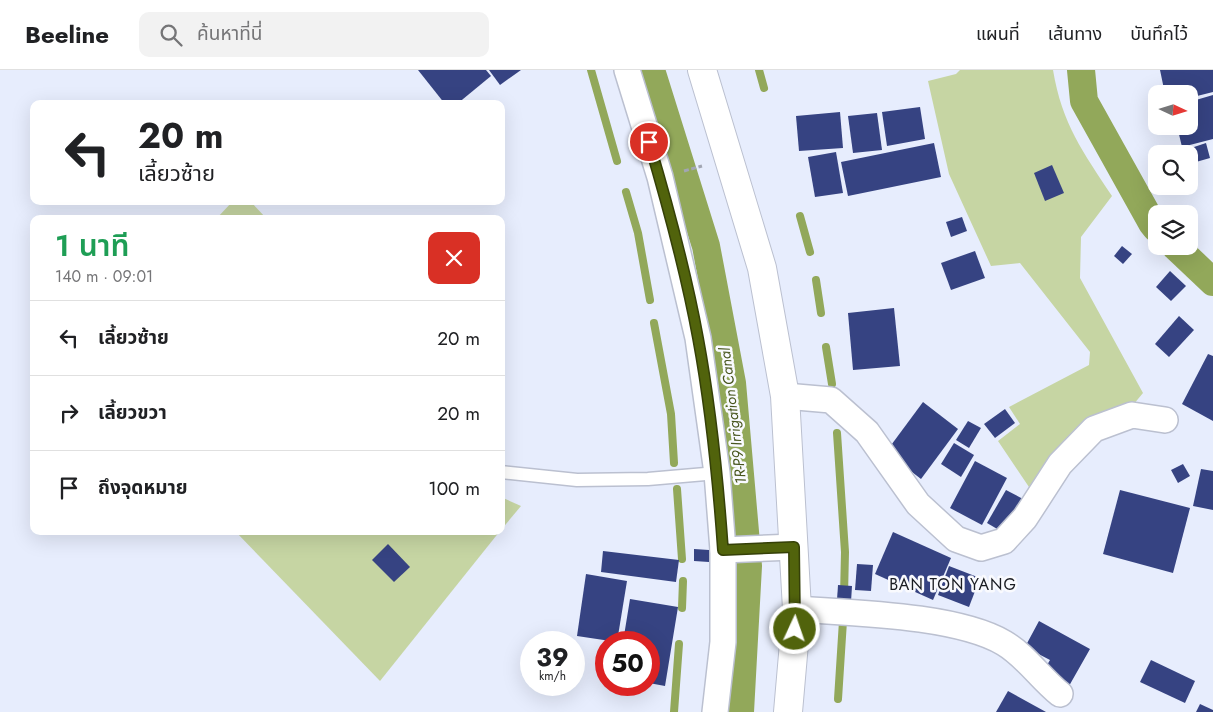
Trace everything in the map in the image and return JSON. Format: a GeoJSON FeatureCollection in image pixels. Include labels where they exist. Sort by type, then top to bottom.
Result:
{"type":"FeatureCollection","features":[{"type":"Feature","properties":{"kind":"main road"},"geometry":{"type":"LineString","coordinates":[[702,70],[762,268],[785,396],[782,547],[797,609],[788,712]]}},
{"type":"Feature","properties":{"kind":"street"},"geometry":{"type":"LineString","coordinates":[[628,70],[660,178],[698,338],[729,550],[723,642],[714,712]]}},
{"type":"Feature","properties":{"kind":"street"},"geometry":{"type":"LineString","coordinates":[[785,396],[831,400],[867,432],[918,504],[956,539],[981,548],[1004,541],[1026,518],[1060,464],[1094,429],[1132,415],[1165,420]]}},
{"type":"Feature","properties":{"kind":"street"},"geometry":{"type":"LineString","coordinates":[[729,550],[782,547]]}},
{"type":"Feature","properties":{"kind":"street"},"geometry":{"type":"LineString","coordinates":[[797,609],[874,614],[954,625],[985,634],[1020,653],[1041,678],[1060,694]]}},
{"type":"Feature","properties":{"kind":"lane"},"geometry":{"type":"LineString","coordinates":[[505,472],[578,480],[648,479],[717,473]]}},
{"type":"Feature","properties":{"kind":"path"},"geometry":{"type":"LineString","coordinates":[[679,172],[710,164]]}},
{"type":"Feature","properties":{"kind":"green space"},"geometry":{"type":"Polygon","coordinates":[[[960,70],[1053,70],[1062,106],[1075,137],[1112,196],[1081,237],[1080,278],[1143,393],[1128,411],[1031,490],[998,441],[1020,424],[1009,407],[1089,365],[1090,352],[1020,263],[991,266],[949,174],[928,81],[956,74],[960,70]]]}},
{"type":"Feature","properties":{"kind":"green space"},"geometry":{"type":"Polygon","coordinates":[[[229,205],[254,205],[263,215],[220,215],[229,205]]]}},
{"type":"Feature","properties":{"kind":"green space"},"geometry":{"type":"Polygon","coordinates":[[[505,499],[521,506],[505,525],[505,499]]]}},
{"type":"Feature","properties":{"kind":"green space"},"geometry":{"type":"Polygon","coordinates":[[[239,535],[497,535],[380,681],[239,535]]]}},
{"type":"Feature","properties":{"kind":"building"},"geometry":{"type":"Polygon","coordinates":[[[418,70],[486,70],[491,76],[462,100],[442,100],[418,70]]]}},
{"type":"Feature","properties":{"kind":"building"},"geometry":{"type":"Polygon","coordinates":[[[489,70],[521,70],[500,85],[489,70]]]}},
{"type":"Feature","properties":{"kind":"building"},"geometry":{"type":"Polygon","coordinates":[[[1160,70],[1213,70],[1213,92],[1198,96],[1198,85],[1163,85],[1160,70]]]}},
{"type":"Feature","properties":{"kind":"building"},"geometry":{"type":"Polygon","coordinates":[[[1213,95],[1213,139],[1190,145],[1182,145],[1179,135],[1198,135],[1198,99],[1213,95]]]}},
{"type":"Feature","properties":{"kind":"building"},"geometry":{"type":"Polygon","coordinates":[[[920,107],[925,139],[887,146],[882,112],[920,107]]]}},
{"type":"Feature","properties":{"kind":"building"},"geometry":{"type":"Polygon","coordinates":[[[840,112],[843,148],[799,151],[796,116],[840,112]]]}},
{"type":"Feature","properties":{"kind":"building"},"geometry":{"type":"Polygon","coordinates":[[[877,113],[882,150],[853,153],[848,116],[877,113]]]}},
{"type":"Feature","properties":{"kind":"building"},"geometry":{"type":"Polygon","coordinates":[[[934,143],[941,177],[848,196],[841,162],[934,143]]]}},
{"type":"Feature","properties":{"kind":"building"},"geometry":{"type":"Polygon","coordinates":[[[1206,143],[1210,158],[1198,161],[1198,146],[1206,143]]]}},
{"type":"Feature","properties":{"kind":"building"},"geometry":{"type":"Polygon","coordinates":[[[836,152],[843,193],[815,197],[808,157],[836,152]]]}},
{"type":"Feature","properties":{"kind":"building"},"geometry":{"type":"Polygon","coordinates":[[[1052,165],[1064,193],[1045,201],[1034,173],[1052,165]]]}},
{"type":"Feature","properties":{"kind":"building"},"geometry":{"type":"Polygon","coordinates":[[[962,217],[967,231],[951,237],[946,222],[962,217]]]}},
{"type":"Feature","properties":{"kind":"building"},"geometry":{"type":"Polygon","coordinates":[[[1122,246],[1132,254],[1123,264],[1114,256],[1122,246]]]}},
{"type":"Feature","properties":{"kind":"building"},"geometry":{"type":"Polygon","coordinates":[[[975,251],[985,278],[951,290],[941,263],[975,251]]]}},
{"type":"Feature","properties":{"kind":"building"},"geometry":{"type":"Polygon","coordinates":[[[1170,271],[1186,286],[1171,301],[1156,287],[1170,271]]]}},
{"type":"Feature","properties":{"kind":"building"},"geometry":{"type":"Polygon","coordinates":[[[894,308],[900,366],[853,370],[848,313],[894,308]]]}},
{"type":"Feature","properties":{"kind":"building"},"geometry":{"type":"Polygon","coordinates":[[[1179,316],[1194,330],[1169,357],[1155,344],[1179,316]]]}},
{"type":"Feature","properties":{"kind":"building"},"geometry":{"type":"Polygon","coordinates":[[[1208,354],[1213,356],[1213,421],[1182,404],[1208,354]]]}},
{"type":"Feature","properties":{"kind":"building"},"geometry":{"type":"Polygon","coordinates":[[[923,402],[958,429],[921,479],[886,452],[923,402]]]}},
{"type":"Feature","properties":{"kind":"building"},"geometry":{"type":"Polygon","coordinates":[[[1005,409],[1015,423],[995,438],[984,424],[1005,409]]]}},
{"type":"Feature","properties":{"kind":"building"},"geometry":{"type":"Polygon","coordinates":[[[968,421],[981,428],[969,448],[956,440],[968,421]]]}},
{"type":"Feature","properties":{"kind":"building"},"geometry":{"type":"Polygon","coordinates":[[[954,443],[974,455],[961,477],[941,464],[954,443]]]}},
{"type":"Feature","properties":{"kind":"building"},"geometry":{"type":"Polygon","coordinates":[[[975,461],[1007,478],[982,525],[950,508],[975,461]]]}},
{"type":"Feature","properties":{"kind":"building"},"geometry":{"type":"Polygon","coordinates":[[[1183,464],[1190,476],[1178,483],[1171,470],[1183,464]]]}},
{"type":"Feature","properties":{"kind":"building"},"geometry":{"type":"Polygon","coordinates":[[[1201,469],[1213,471],[1213,510],[1193,506],[1201,469]]]}},
{"type":"Feature","properties":{"kind":"building"},"geometry":{"type":"Polygon","coordinates":[[[1006,490],[1023,499],[1004,533],[987,523],[1006,490]]]}},
{"type":"Feature","properties":{"kind":"building"},"geometry":{"type":"Polygon","coordinates":[[[1120,490],[1190,508],[1173,573],[1103,554],[1120,490]]]}},
{"type":"Feature","properties":{"kind":"building"},"geometry":{"type":"Polygon","coordinates":[[[893,532],[951,558],[933,600],[875,574],[893,532]]]}},
{"type":"Feature","properties":{"kind":"building"},"geometry":{"type":"Polygon","coordinates":[[[388,544],[410,567],[394,582],[372,560],[388,544]]]}},
{"type":"Feature","properties":{"kind":"building"},"geometry":{"type":"Polygon","coordinates":[[[694,549],[709,550],[709,562],[694,561],[694,549]]]}},
{"type":"Feature","properties":{"kind":"building"},"geometry":{"type":"Polygon","coordinates":[[[603,551],[679,560],[676,582],[601,572],[603,551]]]}},
{"type":"Feature","properties":{"kind":"building"},"geometry":{"type":"Polygon","coordinates":[[[857,564],[873,565],[871,591],[855,590],[857,564]]]}},
{"type":"Feature","properties":{"kind":"building"},"geometry":{"type":"Polygon","coordinates":[[[949,566],[980,578],[969,607],[938,595],[949,566]]]}},
{"type":"Feature","properties":{"kind":"building"},"geometry":{"type":"Polygon","coordinates":[[[586,574],[627,581],[619,631],[595,631],[595,639],[585,637],[585,631],[578,631],[586,574]]]}},
{"type":"Feature","properties":{"kind":"building"},"geometry":{"type":"Polygon","coordinates":[[[838,585],[852,586],[851,602],[837,600],[838,585]]]}},
{"type":"Feature","properties":{"kind":"building"},"geometry":{"type":"Polygon","coordinates":[[[630,599],[678,607],[665,686],[660,685],[660,631],[625,631],[630,599]]]}},
{"type":"Feature","properties":{"kind":"building"},"geometry":{"type":"Polygon","coordinates":[[[1039,621],[1090,649],[1069,686],[1043,672],[1050,660],[1025,647],[1039,621]]]}},
{"type":"Feature","properties":{"kind":"building"},"geometry":{"type":"Polygon","coordinates":[[[1151,660],[1195,681],[1185,703],[1140,682],[1151,660]]]}},
{"type":"Feature","properties":{"kind":"building"},"geometry":{"type":"Polygon","coordinates":[[[1008,691],[1046,712],[996,712],[1008,691]]]}},
{"type":"Feature","properties":{"kind":"building"},"geometry":{"type":"Polygon","coordinates":[[[1200,704],[1213,710],[1213,712],[1196,712],[1200,704]]]}},
{"type":"Feature","properties":{"kind":"waterway"},"geometry":{"type":"LineString","coordinates":[[591,70],[617,161]]}},
{"type":"Feature","properties":{"kind":"waterway","name":"1R-P9 Irrigation Canal"},"geometry":{"type":"LineString","coordinates":[[651,70],[706,246],[732,383],[748,566],[740,712]]}},
{"type":"Feature","properties":{"kind":"waterway"},"geometry":{"type":"LineString","coordinates":[[759,70],[764,88]]}},
{"type":"Feature","properties":{"kind":"waterway"},"geometry":{"type":"LineString","coordinates":[[1081,70],[1084,101],[1148,216]]}},
{"type":"Feature","properties":{"kind":"waterway"},"geometry":{"type":"LineString","coordinates":[[626,192],[638,233],[650,300]]}},
{"type":"Feature","properties":{"kind":"waterway"},"geometry":{"type":"LineString","coordinates":[[800,216],[810,252]]}},
{"type":"Feature","properties":{"kind":"waterway"},"geometry":{"type":"LineString","coordinates":[[1184,255],[1213,282]]}},
{"type":"Feature","properties":{"kind":"waterway"},"geometry":{"type":"LineString","coordinates":[[816,280],[821,313]]}},
{"type":"Feature","properties":{"kind":"waterway"},"geometry":{"type":"LineString","coordinates":[[654,323],[671,414],[674,463]]}},
{"type":"Feature","properties":{"kind":"waterway"},"geometry":{"type":"LineString","coordinates":[[826,347],[832,384]]}},
{"type":"Feature","properties":{"kind":"waterway"},"geometry":{"type":"LineString","coordinates":[[837,433],[845,552],[844,596]]}},
{"type":"Feature","properties":{"kind":"waterway"},"geometry":{"type":"LineString","coordinates":[[677,489],[682,559]]}},
{"type":"Feature","properties":{"kind":"waterway"},"geometry":{"type":"LineString","coordinates":[[682,608],[683,581]]}},
{"type":"Feature","properties":{"kind":"waterway"},"geometry":{"type":"LineString","coordinates":[[838,699],[843,621]]}},
{"type":"Feature","properties":{"kind":"waterway"},"geometry":{"type":"LineString","coordinates":[[674,712],[679,644]]}},
{"type":"Feature","properties":{"kind":"district","name":"BAN TON YANG"},"geometry":{"type":"Point","coordinates":[953,584]}},
{"type":"Feature","properties":{"kind":"route"},"geometry":{"type":"LineString","coordinates":[[649,142],[675,237],[698,338],[717,473],[723,550],[794,547],[797,609],[795,629]]}}]}
